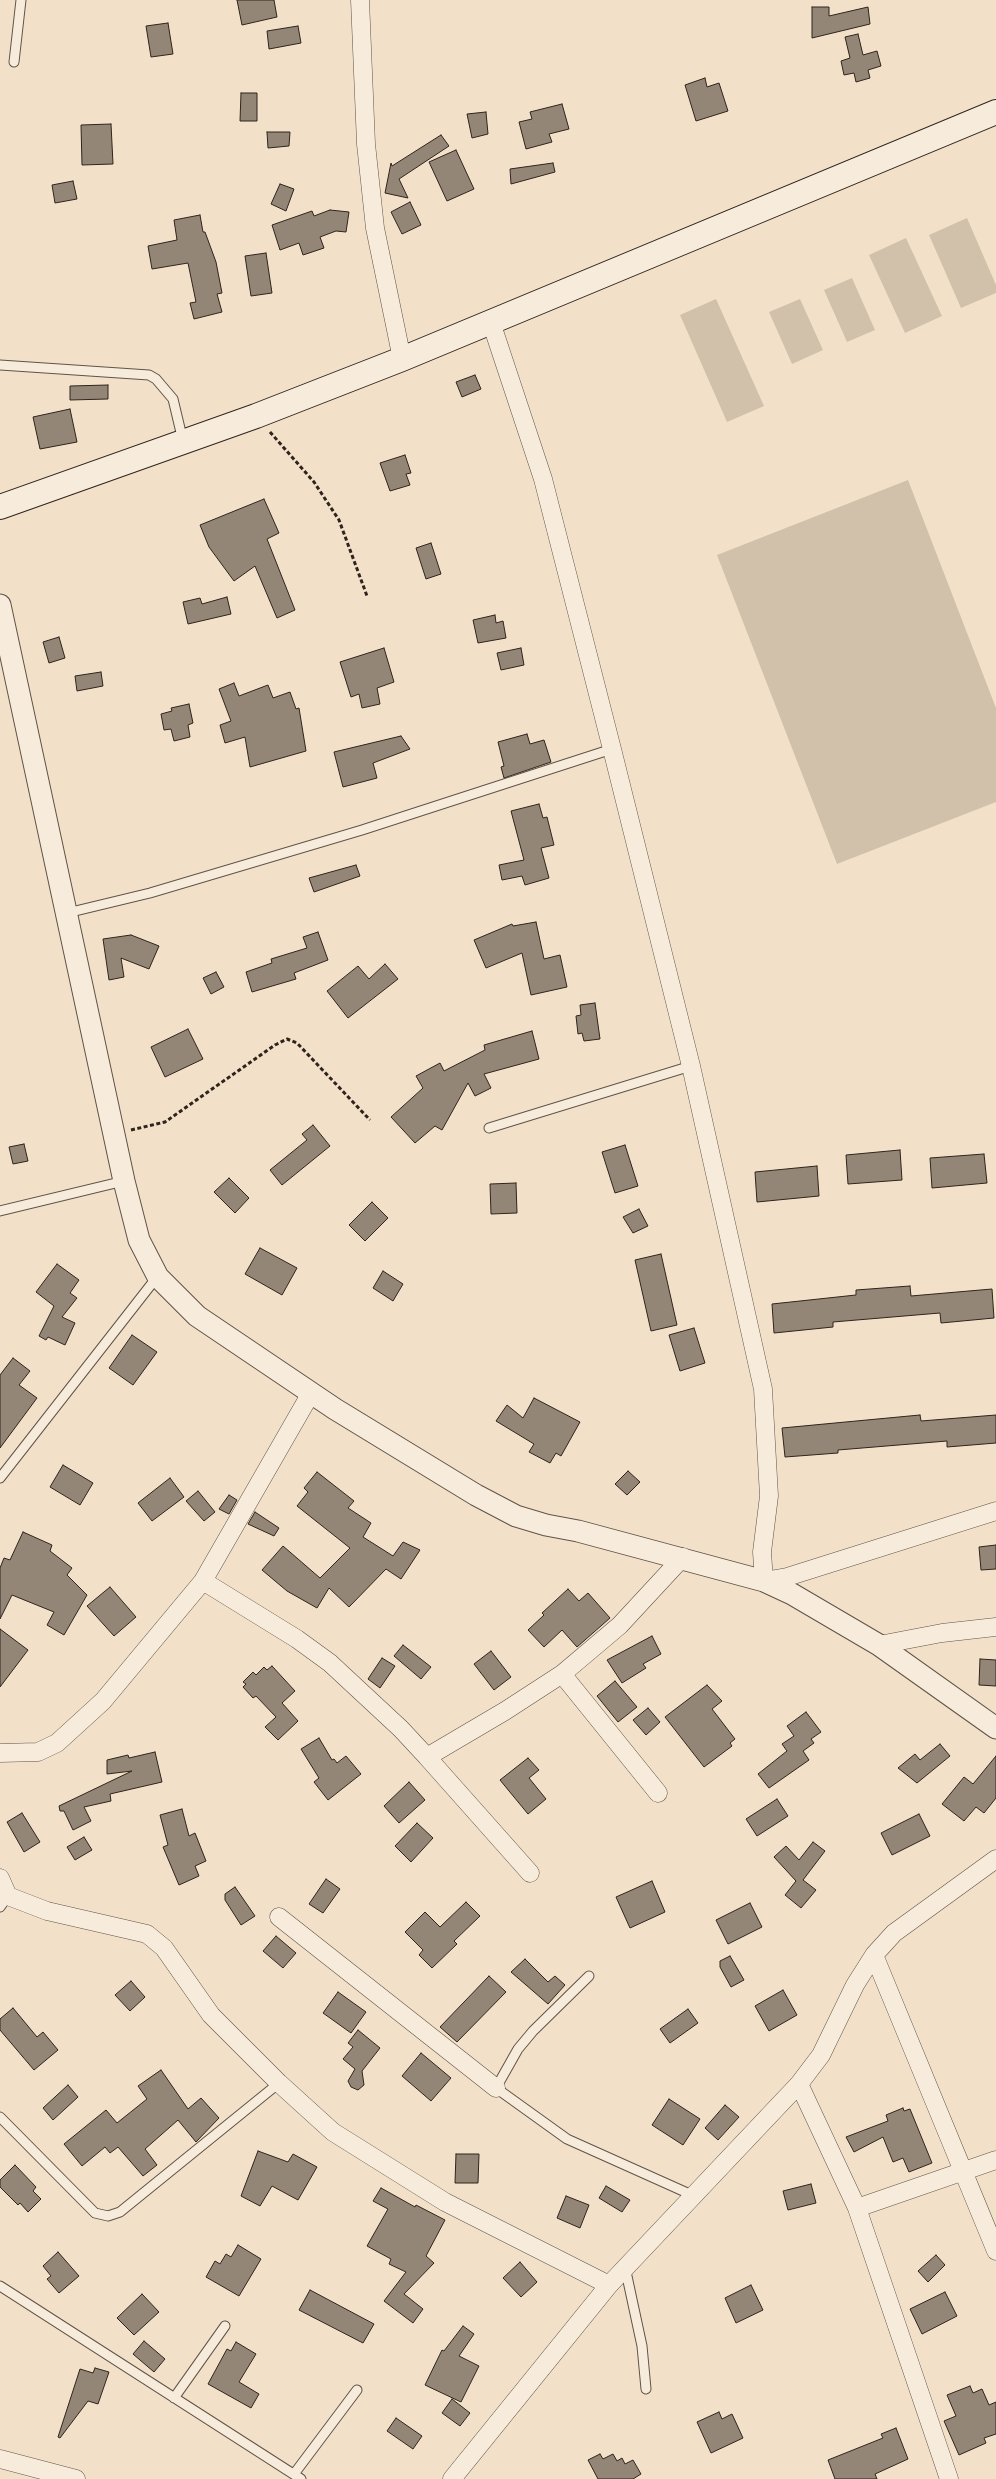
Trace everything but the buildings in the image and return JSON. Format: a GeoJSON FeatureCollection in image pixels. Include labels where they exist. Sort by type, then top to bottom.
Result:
{"type":"FeatureCollection","features":[{"type":"Feature","properties":{"kind":"main road"},"geometry":{"type":"LineString","coordinates":[[0,507],[256,416],[402,359],[996,112]]}},
{"type":"Feature","properties":{"kind":"street"},"geometry":{"type":"LineString","coordinates":[[360,0],[366,144],[375,228],[402,359]]}},
{"type":"Feature","properties":{"kind":"street"},"geometry":{"type":"LineString","coordinates":[[491,322],[543,479],[612,749],[691,1066],[763,1388],[769,1496],[762,1552],[764,1581]]}},
{"type":"Feature","properties":{"kind":"street"},"geometry":{"type":"LineString","coordinates":[[0,604],[124,1181],[139,1240],[158,1277],[197,1316],[311,1393],[476,1495],[516,1516],[546,1525],[683,1557],[764,1581],[792,1594],[879,1645],[996,1728]]}},
{"type":"Feature","properties":{"kind":"street"},"geometry":{"type":"LineString","coordinates":[[0,1753],[38,1752],[57,1743],[103,1701],[203,1581],[311,1393]]}},
{"type":"Feature","properties":{"kind":"street"},"geometry":{"type":"LineString","coordinates":[[764,1581],[786,1576],[996,1511]]}},
{"type":"Feature","properties":{"kind":"street"},"geometry":{"type":"LineString","coordinates":[[427,1756],[505,1711],[562,1674],[620,1625],[683,1557]]}},
{"type":"Feature","properties":{"kind":"street"},"geometry":{"type":"LineString","coordinates":[[203,1581],[297,1639],[330,1662],[427,1756],[530,1873]]}},
{"type":"Feature","properties":{"kind":"street"},"geometry":{"type":"LineString","coordinates":[[879,1645],[942,1633],[996,1627]]}},
{"type":"Feature","properties":{"kind":"street"},"geometry":{"type":"LineString","coordinates":[[562,1674],[658,1793]]}},
{"type":"Feature","properties":{"kind":"street"},"geometry":{"type":"LineString","coordinates":[[452,2479],[609,2284],[799,2084],[821,2055],[855,1986],[874,1955],[894,1933],[996,1859]]}},
{"type":"Feature","properties":{"kind":"street"},"geometry":{"type":"LineString","coordinates":[[0,1878],[4,1901],[147,1934],[164,1948],[210,2015],[279,2083],[333,2132],[445,2202],[609,2284]]}},
{"type":"Feature","properties":{"kind":"street"},"geometry":{"type":"LineString","coordinates":[[279,1917],[496,2088]]}},
{"type":"Feature","properties":{"kind":"street"},"geometry":{"type":"LineString","coordinates":[[874,1955],[996,2251]]}},
{"type":"Feature","properties":{"kind":"street"},"geometry":{"type":"LineString","coordinates":[[799,2084],[857,2208],[949,2479]]}},
{"type":"Feature","properties":{"kind":"street"},"geometry":{"type":"LineString","coordinates":[[857,2208],[996,2160]]}},
{"type":"Feature","properties":{"kind":"street"},"geometry":{"type":"LineString","coordinates":[[0,2459],[76,2479]]}},
{"type":"Feature","properties":{"kind":"lane"},"geometry":{"type":"LineString","coordinates":[[14,62],[21,0]]}},
{"type":"Feature","properties":{"kind":"lane"},"geometry":{"type":"LineString","coordinates":[[0,365],[149,375],[156,379],[173,399],[183,441]]}},
{"type":"Feature","properties":{"kind":"lane"},"geometry":{"type":"LineString","coordinates":[[65,913],[150,893],[343,835],[612,749]]}},
{"type":"Feature","properties":{"kind":"lane"},"geometry":{"type":"LineString","coordinates":[[489,1128],[691,1066]]}},
{"type":"Feature","properties":{"kind":"lane"},"geometry":{"type":"LineString","coordinates":[[0,1211],[124,1181]]}},
{"type":"Feature","properties":{"kind":"lane"},"geometry":{"type":"LineString","coordinates":[[0,1478],[158,1277]]}},
{"type":"Feature","properties":{"kind":"lane"},"geometry":{"type":"LineString","coordinates":[[589,1976],[546,2016],[518,2049],[496,2088],[567,2139],[692,2196]]}},
{"type":"Feature","properties":{"kind":"lane"},"geometry":{"type":"LineString","coordinates":[[0,2117],[94,2213],[108,2216],[120,2212],[279,2083]]}},
{"type":"Feature","properties":{"kind":"lane"},"geometry":{"type":"LineString","coordinates":[[625,2267],[642,2346],[646,2389]]}},
{"type":"Feature","properties":{"kind":"lane"},"geometry":{"type":"LineString","coordinates":[[0,2286],[298,2476],[357,2390]]}},
{"type":"Feature","properties":{"kind":"lane"},"geometry":{"type":"LineString","coordinates":[[174,2398],[225,2326]]}},
{"type":"Feature","properties":{"kind":"path"},"geometry":{"type":"LineString","coordinates":[[256,416],[314,482],[339,520],[366,596]]}},
{"type":"Feature","properties":{"kind":"path"},"geometry":{"type":"LineString","coordinates":[[114,1135],[165,1122],[274,1044],[287,1039],[297,1043],[370,1120]]}},
{"type":"Feature","properties":{"kind":"shaded area"},"geometry":{"type":"Polygon","coordinates":[[[967,218],[996,285],[996,293],[961,308],[929,235],[967,218]]]}},
{"type":"Feature","properties":{"kind":"shaded area"},"geometry":{"type":"Polygon","coordinates":[[[906,238],[942,316],[905,333],[869,255],[906,238]]]}},
{"type":"Feature","properties":{"kind":"shaded area"},"geometry":{"type":"Polygon","coordinates":[[[852,278],[875,330],[847,342],[824,290],[852,278]]]}},
{"type":"Feature","properties":{"kind":"shaded area"},"geometry":{"type":"Polygon","coordinates":[[[716,299],[764,406],[727,422],[680,315],[716,299]]]}},
{"type":"Feature","properties":{"kind":"shaded area"},"geometry":{"type":"Polygon","coordinates":[[[800,299],[823,350],[792,364],[769,312],[800,299]]]}},
{"type":"Feature","properties":{"kind":"shaded area"},"geometry":{"type":"Polygon","coordinates":[[[908,480],[996,708],[996,802],[837,864],[717,555],[908,480]]]}}]}
